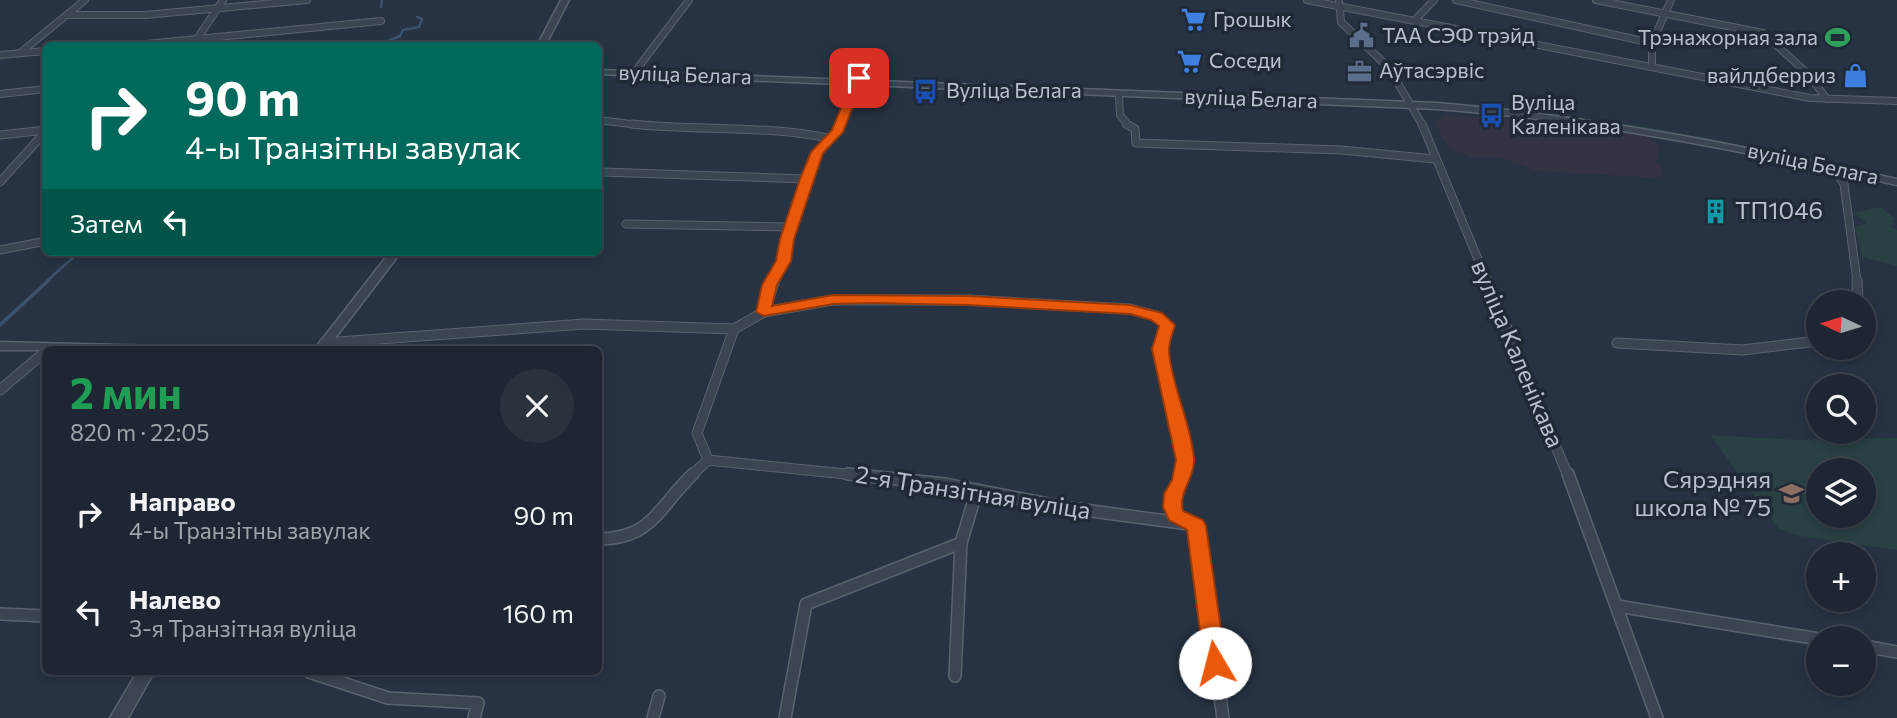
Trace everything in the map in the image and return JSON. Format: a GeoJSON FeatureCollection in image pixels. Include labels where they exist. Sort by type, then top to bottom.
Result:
{"type":"FeatureCollection","features":[{"type":"Feature","properties":{"kind":"street"},"geometry":{"type":"LineString","coordinates":[[20,53],[85,0]]}},
{"type":"Feature","properties":{"kind":"street"},"geometry":{"type":"LineString","coordinates":[[195,42],[223,0]]}},
{"type":"Feature","properties":{"kind":"street"},"geometry":{"type":"LineString","coordinates":[[66,15],[145,15],[307,0]]}},
{"type":"Feature","properties":{"kind":"street"},"geometry":{"type":"LineString","coordinates":[[543,42],[565,0]]}},
{"type":"Feature","properties":{"kind":"street"},"geometry":{"type":"LineString","coordinates":[[637,69],[689,0]]}},
{"type":"Feature","properties":{"kind":"street"},"geometry":{"type":"LineString","coordinates":[[1307,0],[1340,2],[1415,20],[1810,98],[1897,101]]}},
{"type":"Feature","properties":{"kind":"street"},"geometry":{"type":"LineString","coordinates":[[1415,20],[1434,0]]}},
{"type":"Feature","properties":{"kind":"street"},"geometry":{"type":"LineString","coordinates":[[1456,0],[1652,43]]}},
{"type":"Feature","properties":{"kind":"street"},"geometry":{"type":"LineString","coordinates":[[1596,0],[1763,33],[1807,73],[1827,99]]}},
{"type":"Feature","properties":{"kind":"street"},"geometry":{"type":"LineString","coordinates":[[1652,67],[1652,43],[1671,0]]}},
{"type":"Feature","properties":{"kind":"street","name":"вуліца Каленікава"},"geometry":{"type":"LineString","coordinates":[[1340,2],[1340,22],[1389,68],[1409,102],[1436,159],[1570,480],[1657,718]]}},
{"type":"Feature","properties":{"kind":"street"},"geometry":{"type":"LineString","coordinates":[[202,42],[381,21]]}},
{"type":"Feature","properties":{"kind":"street"},"geometry":{"type":"LineString","coordinates":[[0,55],[42,51]]}},
{"type":"Feature","properties":{"kind":"street","name":"вуліца Белага"},"geometry":{"type":"LineString","coordinates":[[602,70],[637,69],[1119,95],[1409,102],[1611,123],[1897,182]]}},
{"type":"Feature","properties":{"kind":"street","name":"вуліца Белага"},"geometry":{"type":"LineString","coordinates":[[602,70],[1511,106],[1610,119],[1897,177]]}},
{"type":"Feature","properties":{"kind":"street"},"geometry":{"type":"LineString","coordinates":[[764,312],[770,285],[783,261],[790,227],[806,179],[817,152],[828,138],[838,132],[858,80]]}},
{"type":"Feature","properties":{"kind":"street"},"geometry":{"type":"LineString","coordinates":[[0,94],[42,89]]}},
{"type":"Feature","properties":{"kind":"street"},"geometry":{"type":"LineString","coordinates":[[1119,95],[1120,120],[1135,129],[1136,143],[1341,150],[1436,159]]}},
{"type":"Feature","properties":{"kind":"street"},"geometry":{"type":"LineString","coordinates":[[602,121],[677,130],[797,132],[828,138]]}},
{"type":"Feature","properties":{"kind":"street"},"geometry":{"type":"LineString","coordinates":[[0,135],[42,131]]}},
{"type":"Feature","properties":{"kind":"street"},"geometry":{"type":"LineString","coordinates":[[0,182],[42,135]]}},
{"type":"Feature","properties":{"kind":"street"},"geometry":{"type":"LineString","coordinates":[[1840,170],[1838,175],[1844,184],[1856,258],[1857,290]]}},
{"type":"Feature","properties":{"kind":"street"},"geometry":{"type":"LineString","coordinates":[[602,173],[806,179]]}},
{"type":"Feature","properties":{"kind":"street"},"geometry":{"type":"LineString","coordinates":[[626,224],[790,227]]}},
{"type":"Feature","properties":{"kind":"street"},"geometry":{"type":"LineString","coordinates":[[0,250],[42,242]]}},
{"type":"Feature","properties":{"kind":"street"},"geometry":{"type":"LineString","coordinates":[[322,346],[393,256]]}},
{"type":"Feature","properties":{"kind":"street"},"geometry":{"type":"LineString","coordinates":[[322,346],[584,324],[734,329],[764,312],[833,300],[968,300],[1130,309],[1156,316],[1167,325],[1160,349],[1185,460],[1181,481],[1173,494],[1172,507],[1175,515],[1196,526],[1223,718]]}},
{"type":"Feature","properties":{"kind":"street"},"geometry":{"type":"LineString","coordinates":[[602,539],[629,537],[646,528],[682,484],[708,460],[697,433],[734,329]]}},
{"type":"Feature","properties":{"kind":"street"},"geometry":{"type":"LineString","coordinates":[[1617,343],[1748,350],[1806,344]]}},
{"type":"Feature","properties":{"kind":"street"},"geometry":{"type":"LineString","coordinates":[[0,346],[42,349]]}},
{"type":"Feature","properties":{"kind":"street"},"geometry":{"type":"LineString","coordinates":[[0,390],[42,353]]}},
{"type":"Feature","properties":{"kind":"street","name":"2-я Транзітная вуліца"},"geometry":{"type":"LineString","coordinates":[[708,460],[945,484],[1069,508],[1196,526]]}},
{"type":"Feature","properties":{"kind":"street"},"geometry":{"type":"LineString","coordinates":[[955,676],[961,543],[977,490]]}},
{"type":"Feature","properties":{"kind":"street"},"geometry":{"type":"LineString","coordinates":[[785,718],[806,604],[961,543]]}},
{"type":"Feature","properties":{"kind":"street"},"geometry":{"type":"LineString","coordinates":[[1617,606],[1806,637]]}},
{"type":"Feature","properties":{"kind":"street"},"geometry":{"type":"LineString","coordinates":[[0,614],[42,616]]}},
{"type":"Feature","properties":{"kind":"street"},"geometry":{"type":"LineString","coordinates":[[1876,648],[1897,652]]}},
{"type":"Feature","properties":{"kind":"street"},"geometry":{"type":"LineString","coordinates":[[119,718],[144,675]]}},
{"type":"Feature","properties":{"kind":"street"},"geometry":{"type":"LineString","coordinates":[[326,675],[375,695],[443,703],[478,703],[474,718]]}},
{"type":"Feature","properties":{"kind":"street"},"geometry":{"type":"LineString","coordinates":[[653,718],[659,696]]}},
{"type":"Feature","properties":{"kind":"shaded area"},"geometry":{"type":"Polygon","coordinates":[[[1447,115],[1549,122],[1649,137],[1659,148],[1656,163],[1665,174],[1657,178],[1537,171],[1498,157],[1470,157],[1447,147],[1435,121],[1447,115]]]}},
{"type":"Feature","properties":{"kind":"green space"},"geometry":{"type":"Polygon","coordinates":[[[883,82],[1363,99],[1379,101],[883,82]]]}},
{"type":"Feature","properties":{"kind":"green space"},"geometry":{"type":"Polygon","coordinates":[[[1437,102],[1521,109],[1595,119],[1437,102]]]}},
{"type":"Feature","properties":{"kind":"green space"},"geometry":{"type":"Polygon","coordinates":[[[1596,119],[1804,157],[1835,167],[1596,119]]]}},
{"type":"Feature","properties":{"kind":"green space"},"geometry":{"type":"Polygon","coordinates":[[[1882,208],[1896,220],[1891,221],[1895,224],[1889,225],[1897,230],[1897,266],[1862,257],[1855,227],[1867,223],[1853,213],[1882,208]]]}},
{"type":"Feature","properties":{"kind":"green space","name":"Сярэдняя школа № 75"},"geometry":{"type":"Polygon","coordinates":[[[1710,435],[1806,440],[1806,444],[1876,444],[1876,438],[1897,438],[1897,550],[1876,547],[1876,542],[1842,542],[1794,535],[1778,528],[1710,435]]]}},
{"type":"Feature","properties":{"kind":"waterway"},"geometry":{"type":"LineString","coordinates":[[381,7],[382,0]]}},
{"type":"Feature","properties":{"kind":"waterway"},"geometry":{"type":"LineString","coordinates":[[385,42],[400,36],[403,30],[419,27],[422,19],[417,17]]}},
{"type":"Feature","properties":{"kind":"waterway"},"geometry":{"type":"LineString","coordinates":[[47,281],[75,256]]}},
{"type":"Feature","properties":{"kind":"waterway"},"geometry":{"type":"LineString","coordinates":[[0,325],[49,280]]}},
{"type":"Feature","properties":{"kind":"place","name":"Грошык"},"geometry":{"type":"Point","coordinates":[1193,20]}},
{"type":"Feature","properties":{"kind":"place","name":"ТАА СЭФ трэйд"},"geometry":{"type":"Point","coordinates":[1362,36]}},
{"type":"Feature","properties":{"kind":"place","name":"Трэнажорная зала"},"geometry":{"type":"Point","coordinates":[1838,38]}},
{"type":"Feature","properties":{"kind":"place","name":"Соседи"},"geometry":{"type":"Point","coordinates":[1189,61]}},
{"type":"Feature","properties":{"kind":"place","name":"Аўтасэрвіс"},"geometry":{"type":"Point","coordinates":[1359,71]}},
{"type":"Feature","properties":{"kind":"place","name":"вайлдберриз"},"geometry":{"type":"Point","coordinates":[1856,76]}},
{"type":"Feature","properties":{"kind":"place","name":"Вуліца Белага"},"geometry":{"type":"Point","coordinates":[926,91]}},
{"type":"Feature","properties":{"kind":"place","name":"Вуліца Каленікава"},"geometry":{"type":"Point","coordinates":[1491,115]}},
{"type":"Feature","properties":{"kind":"place","name":"ТП1046"},"geometry":{"type":"Point","coordinates":[1715,211]}},
{"type":"Feature","properties":{"kind":"place","name":"Сярэдняя школа № 75"},"geometry":{"type":"Point","coordinates":[1791,494]}},
{"type":"Feature","properties":{"kind":"route"},"geometry":{"type":"LineString","coordinates":[[859,78],[838,132],[828,138],[817,152],[806,179],[783,261],[765,299],[764,312],[833,300],[968,300],[1130,309],[1156,316],[1167,325],[1160,349],[1185,460],[1181,481],[1173,494],[1172,507],[1175,515],[1196,526],[1215,663]]}}]}
